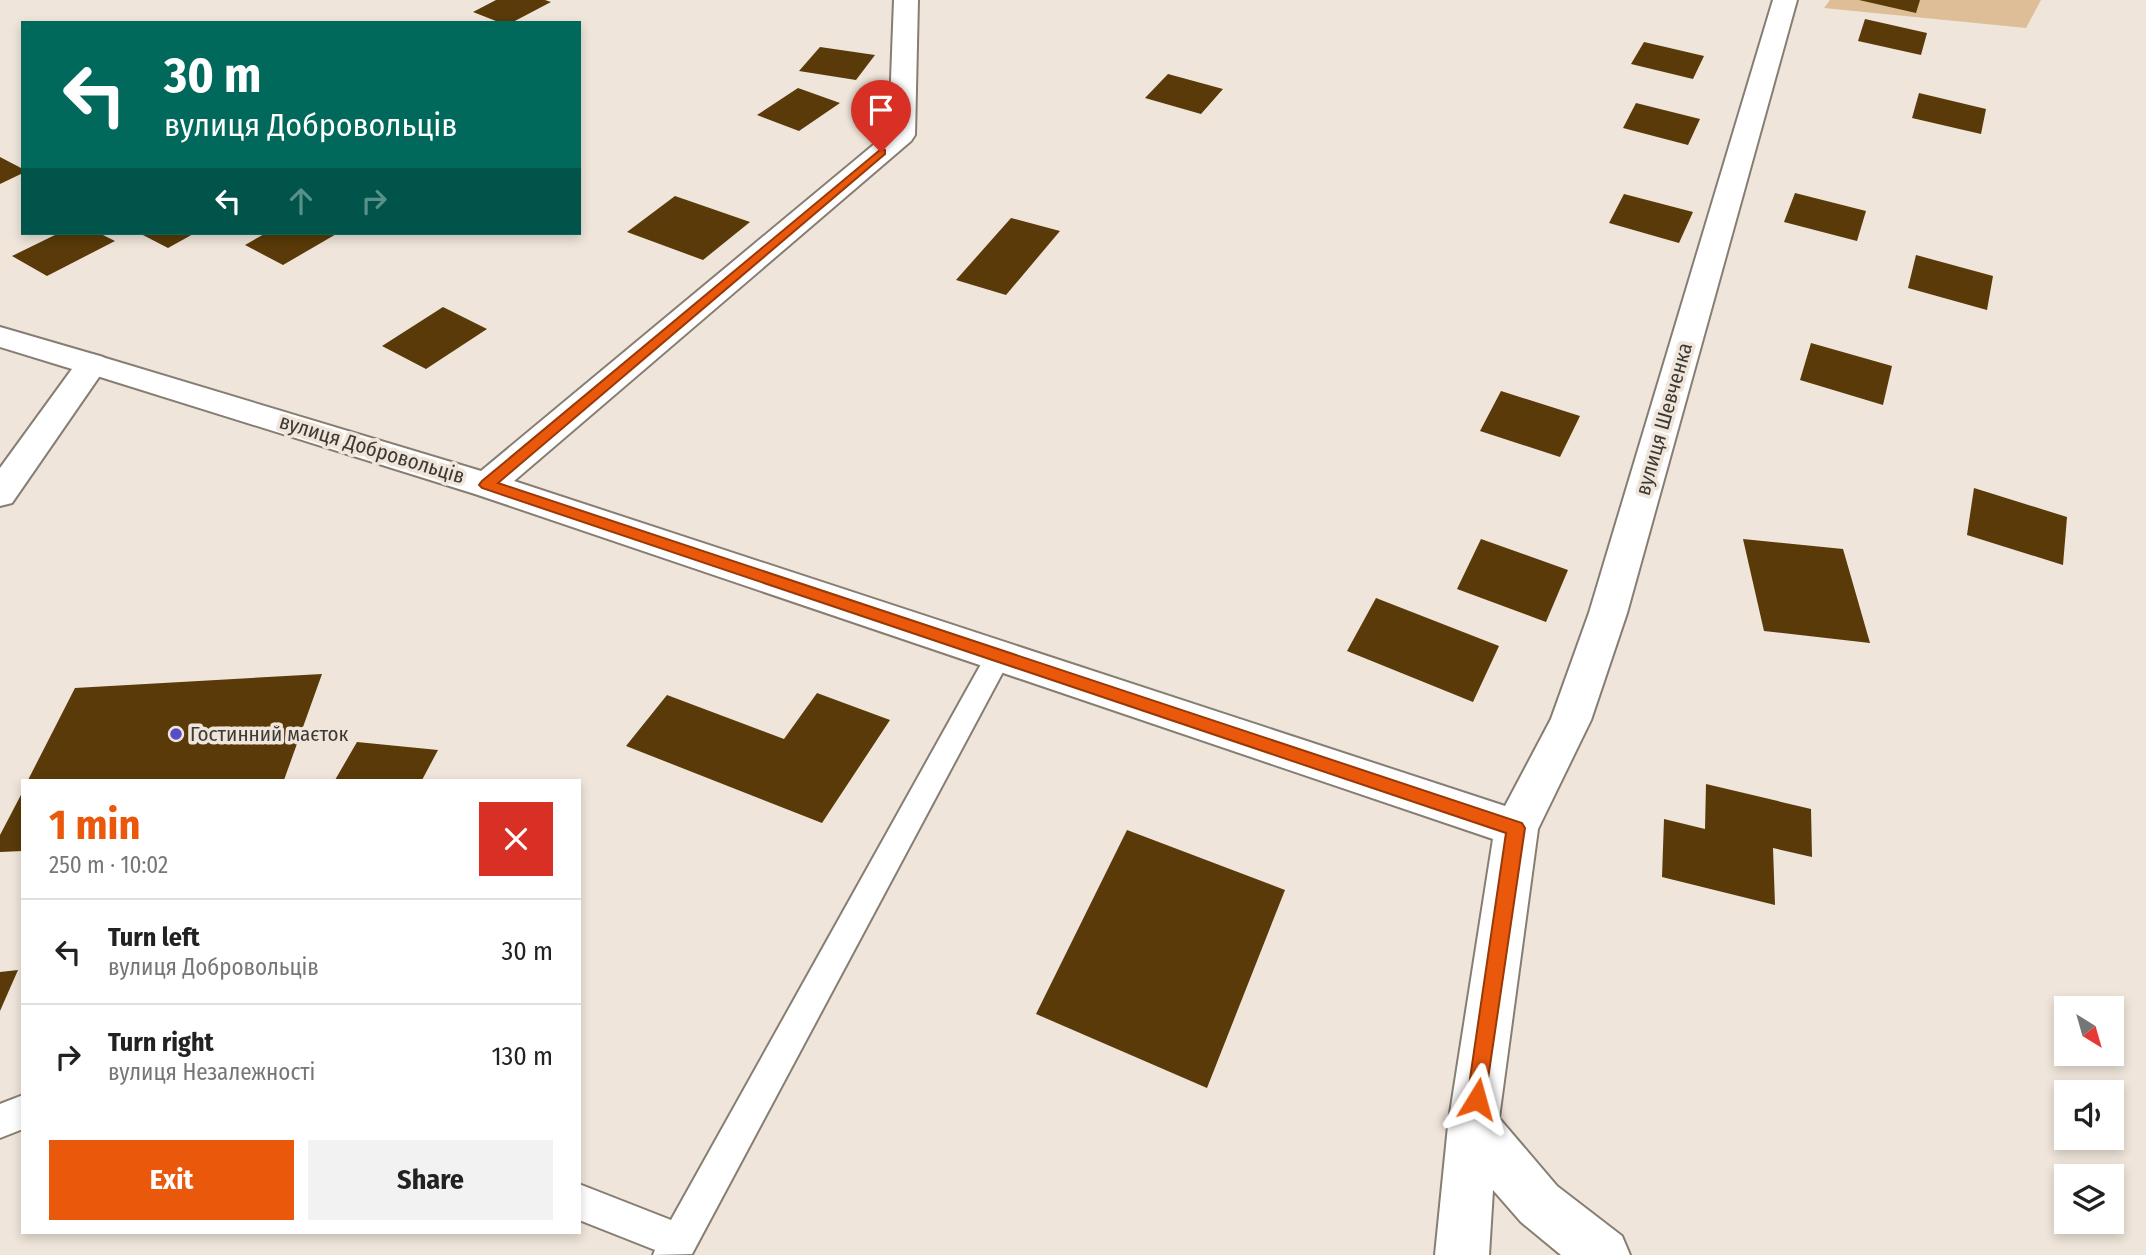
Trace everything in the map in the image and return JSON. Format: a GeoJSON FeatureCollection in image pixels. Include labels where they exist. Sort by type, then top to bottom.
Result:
{"type":"FeatureCollection","features":[{"type":"Feature","properties":{"kind":"street"},"geometry":{"type":"LineString","coordinates":[[487,485],[902,135],[906,0]]}},
{"type":"Feature","properties":{"kind":"street","name":"вулиця Шевченка"},"geometry":{"type":"LineString","coordinates":[[1516,828],[1572,720],[1608,613],[1785,0]]}},
{"type":"Feature","properties":{"kind":"street","name":"вулиця Добровольців"},"geometry":{"type":"LineString","coordinates":[[0,337],[487,485],[1516,828]]}},
{"type":"Feature","properties":{"kind":"street"},"geometry":{"type":"LineString","coordinates":[[0,494],[92,363]]}},
{"type":"Feature","properties":{"kind":"street"},"geometry":{"type":"LineString","coordinates":[[1462,1255],[1473,1126],[1516,828]]}},
{"type":"Feature","properties":{"kind":"street"},"geometry":{"type":"LineString","coordinates":[[1473,1126],[1539,1204],[1603,1255]]}},
{"type":"Feature","properties":{"kind":"lane"},"geometry":{"type":"LineString","coordinates":[[581,1203],[675,1248],[999,655]]}},
{"type":"Feature","properties":{"kind":"lane"},"geometry":{"type":"LineString","coordinates":[[0,1121],[21,1113]]}},
{"type":"Feature","properties":{"kind":"shaded area"},"geometry":{"type":"Polygon","coordinates":[[[1830,0],[2041,0],[2026,28],[1824,8],[1830,0]]]}},
{"type":"Feature","properties":{"kind":"building"},"geometry":{"type":"Polygon","coordinates":[[[496,0],[551,2],[515,21],[496,21],[473,12],[496,0]]]}},
{"type":"Feature","properties":{"kind":"building"},"geometry":{"type":"Polygon","coordinates":[[[1859,0],[1920,0],[1916,13],[1859,0]]]}},
{"type":"Feature","properties":{"kind":"building"},"geometry":{"type":"Polygon","coordinates":[[[1865,19],[1927,33],[1921,55],[1858,41],[1865,19]]]}},
{"type":"Feature","properties":{"kind":"building"},"geometry":{"type":"Polygon","coordinates":[[[1644,42],[1704,56],[1693,79],[1631,64],[1644,42]]]}},
{"type":"Feature","properties":{"kind":"building"},"geometry":{"type":"Polygon","coordinates":[[[820,47],[875,55],[856,80],[799,71],[820,47]]]}},
{"type":"Feature","properties":{"kind":"building"},"geometry":{"type":"Polygon","coordinates":[[[1168,74],[1223,89],[1201,114],[1145,98],[1168,74]]]}},
{"type":"Feature","properties":{"kind":"building"},"geometry":{"type":"Polygon","coordinates":[[[798,88],[840,103],[799,131],[757,115],[798,88]]]}},
{"type":"Feature","properties":{"kind":"building"},"geometry":{"type":"Polygon","coordinates":[[[1919,93],[1986,109],[1981,134],[1912,118],[1919,93]]]}},
{"type":"Feature","properties":{"kind":"building"},"geometry":{"type":"Polygon","coordinates":[[[1636,103],[1700,119],[1688,145],[1623,128],[1636,103]]]}},
{"type":"Feature","properties":{"kind":"building"},"geometry":{"type":"Polygon","coordinates":[[[0,157],[21,168],[21,174],[0,184],[0,157]]]}},
{"type":"Feature","properties":{"kind":"building"},"geometry":{"type":"Polygon","coordinates":[[[1795,193],[1866,211],[1857,241],[1784,222],[1795,193]]]}},
{"type":"Feature","properties":{"kind":"building"},"geometry":{"type":"Polygon","coordinates":[[[1624,194],[1693,212],[1679,243],[1609,223],[1624,194]]]}},
{"type":"Feature","properties":{"kind":"building"},"geometry":{"type":"Polygon","coordinates":[[[675,196],[750,222],[703,260],[627,232],[675,196]]]}},
{"type":"Feature","properties":{"kind":"building"},"geometry":{"type":"Polygon","coordinates":[[[1011,218],[1060,231],[1006,295],[956,280],[1011,218]]]}},
{"type":"Feature","properties":{"kind":"building"},"geometry":{"type":"Polygon","coordinates":[[[55,235],[103,235],[115,241],[47,276],[12,256],[55,235]]]}},
{"type":"Feature","properties":{"kind":"building"},"geometry":{"type":"Polygon","coordinates":[[[143,235],[191,235],[168,248],[143,235]]]}},
{"type":"Feature","properties":{"kind":"building"},"geometry":{"type":"Polygon","coordinates":[[[262,235],[335,235],[283,265],[245,245],[262,235]]]}},
{"type":"Feature","properties":{"kind":"building"},"geometry":{"type":"Polygon","coordinates":[[[1916,255],[1993,276],[1987,310],[1908,288],[1916,255]]]}},
{"type":"Feature","properties":{"kind":"building"},"geometry":{"type":"Polygon","coordinates":[[[443,307],[487,329],[426,369],[382,346],[443,307]]]}},
{"type":"Feature","properties":{"kind":"building"},"geometry":{"type":"Polygon","coordinates":[[[1811,343],[1892,366],[1883,405],[1800,380],[1811,343]]]}},
{"type":"Feature","properties":{"kind":"building"},"geometry":{"type":"Polygon","coordinates":[[[1501,391],[1580,416],[1560,457],[1480,431],[1501,391]]]}},
{"type":"Feature","properties":{"kind":"building"},"geometry":{"type":"Polygon","coordinates":[[[1974,488],[2067,517],[2063,565],[1967,535],[1974,488]]]}},
{"type":"Feature","properties":{"kind":"building"},"geometry":{"type":"Polygon","coordinates":[[[1481,539],[1568,570],[1546,622],[1457,589],[1481,539]]]}},
{"type":"Feature","properties":{"kind":"building"},"geometry":{"type":"Polygon","coordinates":[[[1743,539],[1843,549],[1870,643],[1764,631],[1743,539]]]}},
{"type":"Feature","properties":{"kind":"building"},"geometry":{"type":"Polygon","coordinates":[[[1376,598],[1499,646],[1473,702],[1347,651],[1376,598]]]}},
{"type":"Feature","properties":{"kind":"building","name":"Гостинний маєток"},"geometry":{"type":"Polygon","coordinates":[[[322,674],[284,779],[29,779],[75,688],[322,674]]]}},
{"type":"Feature","properties":{"kind":"building"},"geometry":{"type":"Polygon","coordinates":[[[817,693],[890,720],[822,823],[626,746],[667,695],[784,739],[817,693]]]}},
{"type":"Feature","properties":{"kind":"building"},"geometry":{"type":"Polygon","coordinates":[[[357,742],[438,750],[423,779],[336,779],[357,742]]]}},
{"type":"Feature","properties":{"kind":"building"},"geometry":{"type":"Polygon","coordinates":[[[1706,784],[1811,809],[1812,857],[1773,848],[1775,905],[1662,877],[1664,819],[1705,829],[1706,784]]]}},
{"type":"Feature","properties":{"kind":"building"},"geometry":{"type":"Polygon","coordinates":[[[21,795],[21,851],[0,852],[0,835],[21,795]]]}},
{"type":"Feature","properties":{"kind":"building"},"geometry":{"type":"Polygon","coordinates":[[[1127,830],[1285,890],[1207,1088],[1036,1014],[1127,830]]]}},
{"type":"Feature","properties":{"kind":"building"},"geometry":{"type":"Polygon","coordinates":[[[18,970],[0,1011],[0,972],[18,970]]]}},
{"type":"Feature","properties":{"kind":"place","name":"Гостинний маєток"},"geometry":{"type":"Point","coordinates":[176,734]}},
{"type":"Feature","properties":{"kind":"route"},"geometry":{"type":"LineString","coordinates":[[881,152],[487,485],[1516,828],[1477,1099]]}}]}
